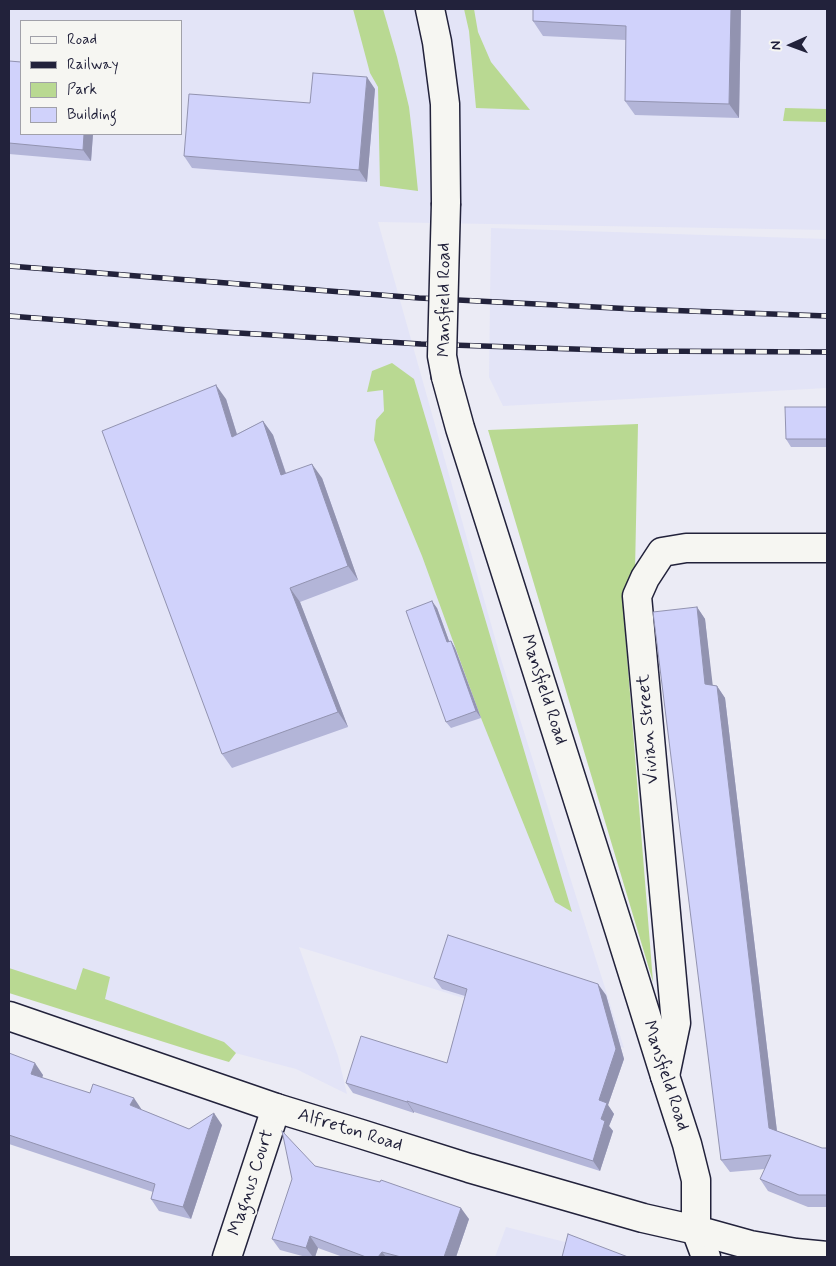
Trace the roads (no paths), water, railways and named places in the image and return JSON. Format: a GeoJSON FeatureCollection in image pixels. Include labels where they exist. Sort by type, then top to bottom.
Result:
{"type":"FeatureCollection","features":[{"type":"Feature","properties":{"kind":"street","name":"Mansfield Road"},"geometry":{"type":"LineString","coordinates":[[430,9],[446,104],[446,203],[442,356],[446,377],[460,428],[687,1144],[696,1180],[696,1230]]}},
{"type":"Feature","properties":{"kind":"street","name":"Vivian Street"},"geometry":{"type":"LineString","coordinates":[[664,1076],[676,1023],[637,596],[662,552],[686,548],[827,548]]}},
{"type":"Feature","properties":{"kind":"street","name":"Alfreton Road"},"geometry":{"type":"LineString","coordinates":[[9,1016],[276,1108],[469,1168],[643,1218],[696,1230]]}},
{"type":"Feature","properties":{"kind":"street","name":"Magnus Court"},"geometry":{"type":"LineString","coordinates":[[227,1257],[276,1108]]}},
{"type":"Feature","properties":{"kind":"street"},"geometry":{"type":"LineString","coordinates":[[696,1230],[750,1244],[796,1253],[827,1256]]}},
{"type":"Feature","properties":{"kind":"street"},"geometry":{"type":"LineString","coordinates":[[696,1230],[706,1257]]}},
{"type":"Feature","properties":{"kind":"railway"},"geometry":{"type":"LineString","coordinates":[[9,266],[419,298],[634,309],[827,316]]}},
{"type":"Feature","properties":{"kind":"railway"},"geometry":{"type":"LineString","coordinates":[[9,316],[189,330],[421,344],[634,351],[827,352]]}}]}
